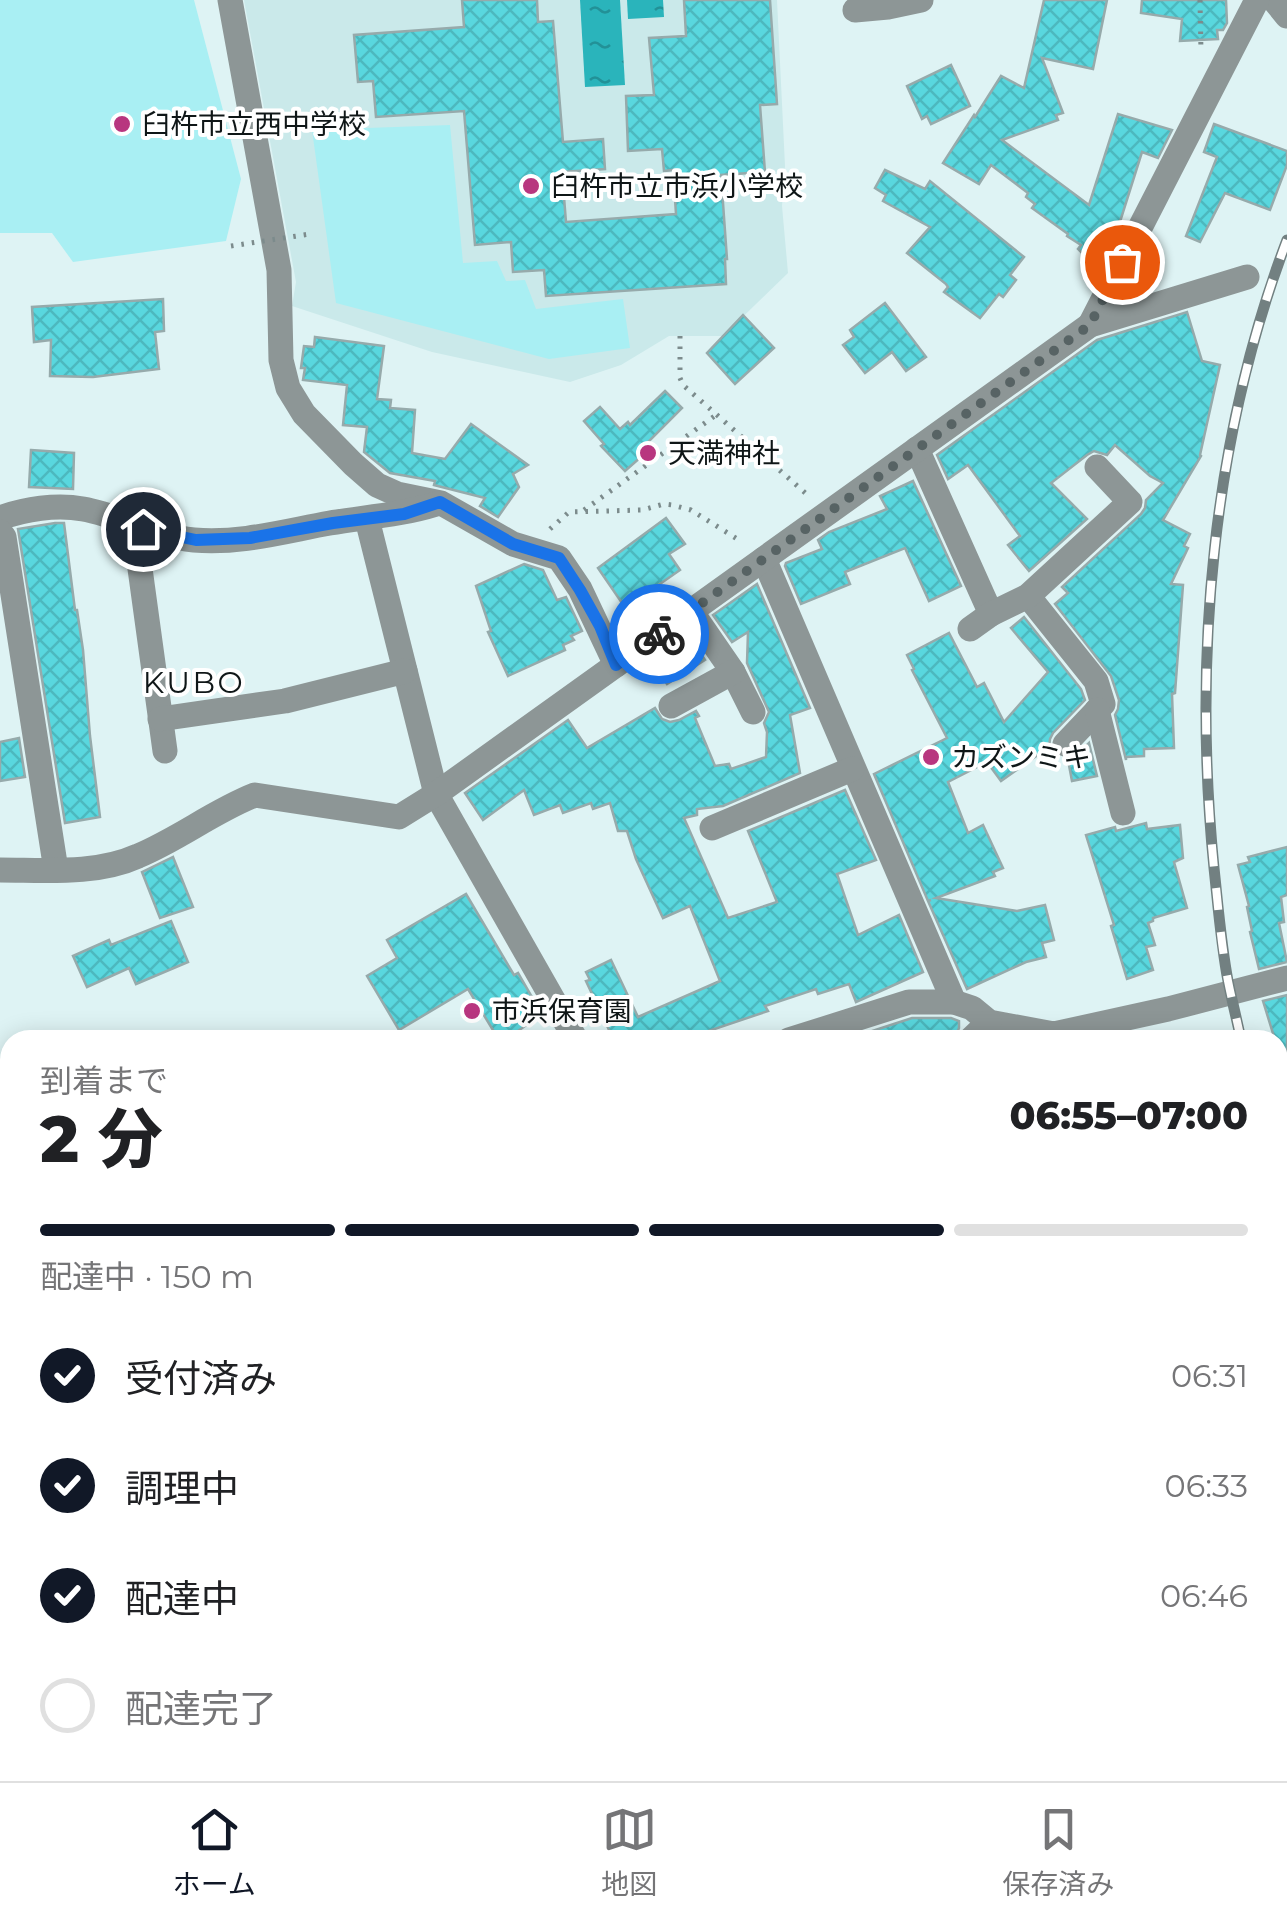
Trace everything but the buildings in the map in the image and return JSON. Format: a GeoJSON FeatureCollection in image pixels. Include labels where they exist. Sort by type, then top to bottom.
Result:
{"type":"FeatureCollection","features":[{"type":"Feature","properties":{"kind":"street"},"geometry":{"type":"LineString","coordinates":[[230,0],[279,270],[281,360],[288,388],[304,414],[377,485],[398,494],[440,502],[513,544],[559,558],[600,626],[616,665]]}},
{"type":"Feature","properties":{"kind":"street"},"geometry":{"type":"LineString","coordinates":[[856,10],[920,0]]}},
{"type":"Feature","properties":{"kind":"street"},"geometry":{"type":"LineString","coordinates":[[1090,325],[1257,0]]}},
{"type":"Feature","properties":{"kind":"street"},"geometry":{"type":"LineString","coordinates":[[1274,0],[1287,16]]}},
{"type":"Feature","properties":{"kind":"street"},"geometry":{"type":"LineString","coordinates":[[0,870],[104,867],[138,857],[255,795],[399,817],[1090,325],[1246,276]]}},
{"type":"Feature","properties":{"kind":"street"},"geometry":{"type":"LineString","coordinates":[[917,449],[980,621],[1028,596],[1130,502],[1097,467]]}},
{"type":"Feature","properties":{"kind":"street"},"geometry":{"type":"LineString","coordinates":[[0,518],[36,508],[83,509],[179,537],[214,540],[404,514],[440,502]]}},
{"type":"Feature","properties":{"kind":"street"},"geometry":{"type":"LineString","coordinates":[[367,519],[436,794],[570,1030]]}},
{"type":"Feature","properties":{"kind":"street"},"geometry":{"type":"LineString","coordinates":[[134,526],[164,751]]}},
{"type":"Feature","properties":{"kind":"street"},"geometry":{"type":"LineString","coordinates":[[0,532],[4,537],[56,870]]}},
{"type":"Feature","properties":{"kind":"street"},"geometry":{"type":"LineString","coordinates":[[764,559],[954,1002]]}},
{"type":"Feature","properties":{"kind":"street"},"geometry":{"type":"LineString","coordinates":[[1028,596],[1096,681],[1102,704],[1065,744]]}},
{"type":"Feature","properties":{"kind":"street"},"geometry":{"type":"LineString","coordinates":[[691,612],[734,672],[753,712]]}},
{"type":"Feature","properties":{"kind":"street"},"geometry":{"type":"LineString","coordinates":[[160,720],[285,701],[405,671]]}},
{"type":"Feature","properties":{"kind":"street"},"geometry":{"type":"LineString","coordinates":[[671,706],[734,672]]}},
{"type":"Feature","properties":{"kind":"street"},"geometry":{"type":"LineString","coordinates":[[1097,710],[1124,813]]}},
{"type":"Feature","properties":{"kind":"street"},"geometry":{"type":"LineString","coordinates":[[712,828],[852,769]]}},
{"type":"Feature","properties":{"kind":"street"},"geometry":{"type":"LineString","coordinates":[[1072,1030],[1287,978]]}},
{"type":"Feature","properties":{"kind":"street"},"geometry":{"type":"LineString","coordinates":[[820,1030],[909,1002],[954,1002],[972,1008],[990,1022],[1033,1030]]}},
{"type":"Feature","properties":{"kind":"street"},"geometry":{"type":"LineString","coordinates":[[981,1030],[990,1022]]}},
{"type":"Feature","properties":{"kind":"path"},"geometry":{"type":"LineString","coordinates":[[231,246],[310,234]]}},
{"type":"Feature","properties":{"kind":"path"},"geometry":{"type":"LineString","coordinates":[[680,336],[683,385],[828,513]]}},
{"type":"Feature","properties":{"kind":"path"},"geometry":{"type":"LineString","coordinates":[[582,512],[716,415]]}},
{"type":"Feature","properties":{"kind":"path"},"geometry":{"type":"LineString","coordinates":[[570,512],[672,505],[691,510],[764,559]]}},
{"type":"Feature","properties":{"kind":"shaded area","name":"臼杵市立西中学校"},"geometry":{"type":"Polygon","coordinates":[[[0,0],[194,0],[241,179],[226,241],[73,262],[52,233],[0,233],[0,0]]]}},
{"type":"Feature","properties":{"kind":"shaded area","name":"臼杵市立市浜小学校"},"geometry":{"type":"Polygon","coordinates":[[[244,0],[777,0],[785,166],[782,206],[788,273],[723,336],[669,336],[621,365],[570,382],[432,352],[292,306],[296,282],[244,0]]]}},
{"type":"Feature","properties":{"kind":"shaded area"},"geometry":{"type":"Polygon","coordinates":[[[450,125],[463,263],[497,261],[506,281],[525,280],[536,309],[623,299],[630,348],[549,359],[336,303],[312,130],[450,125]]]}},
{"type":"Feature","properties":{"kind":"water"},"geometry":{"type":"Polygon","coordinates":[[[580,0],[620,0],[625,85],[585,87],[580,0]]]}},
{"type":"Feature","properties":{"kind":"water"},"geometry":{"type":"Polygon","coordinates":[[[627,0],[663,0],[664,17],[628,19],[627,0]]]}},
{"type":"Feature","properties":{"kind":"railway"},"geometry":{"type":"LineString","coordinates":[[1239,1030],[1226,967],[1214,868],[1208,789],[1208,629],[1225,470],[1261,315],[1287,240]]}},
{"type":"Feature","properties":{"kind":"way so far"},"geometry":{"type":"LineString","coordinates":[[659,634],[1090,325],[1122,262]]}},
{"type":"Feature","properties":{"kind":"place","name":"臼杵市立西中学校"},"geometry":{"type":"Point","coordinates":[122,124]}},
{"type":"Feature","properties":{"kind":"place","name":"臼杵市立市浜小学校"},"geometry":{"type":"Point","coordinates":[531,186]}},
{"type":"Feature","properties":{"kind":"place","name":"天満神社"},"geometry":{"type":"Point","coordinates":[648,453]}},
{"type":"Feature","properties":{"kind":"place","name":"カズンミキ"},"geometry":{"type":"Point","coordinates":[931,757]}},
{"type":"Feature","properties":{"kind":"place","name":"市浜保育園"},"geometry":{"type":"Point","coordinates":[472,1011]}},
{"type":"Feature","properties":{"kind":"district","name":"KUBO"},"geometry":{"type":"Point","coordinates":[194,683]}},
{"type":"Feature","properties":{"kind":"route"},"geometry":{"type":"LineString","coordinates":[[143,529],[196,540],[250,538],[404,514],[440,502],[513,544],[559,558],[600,626],[616,665],[659,634]]}}]}
